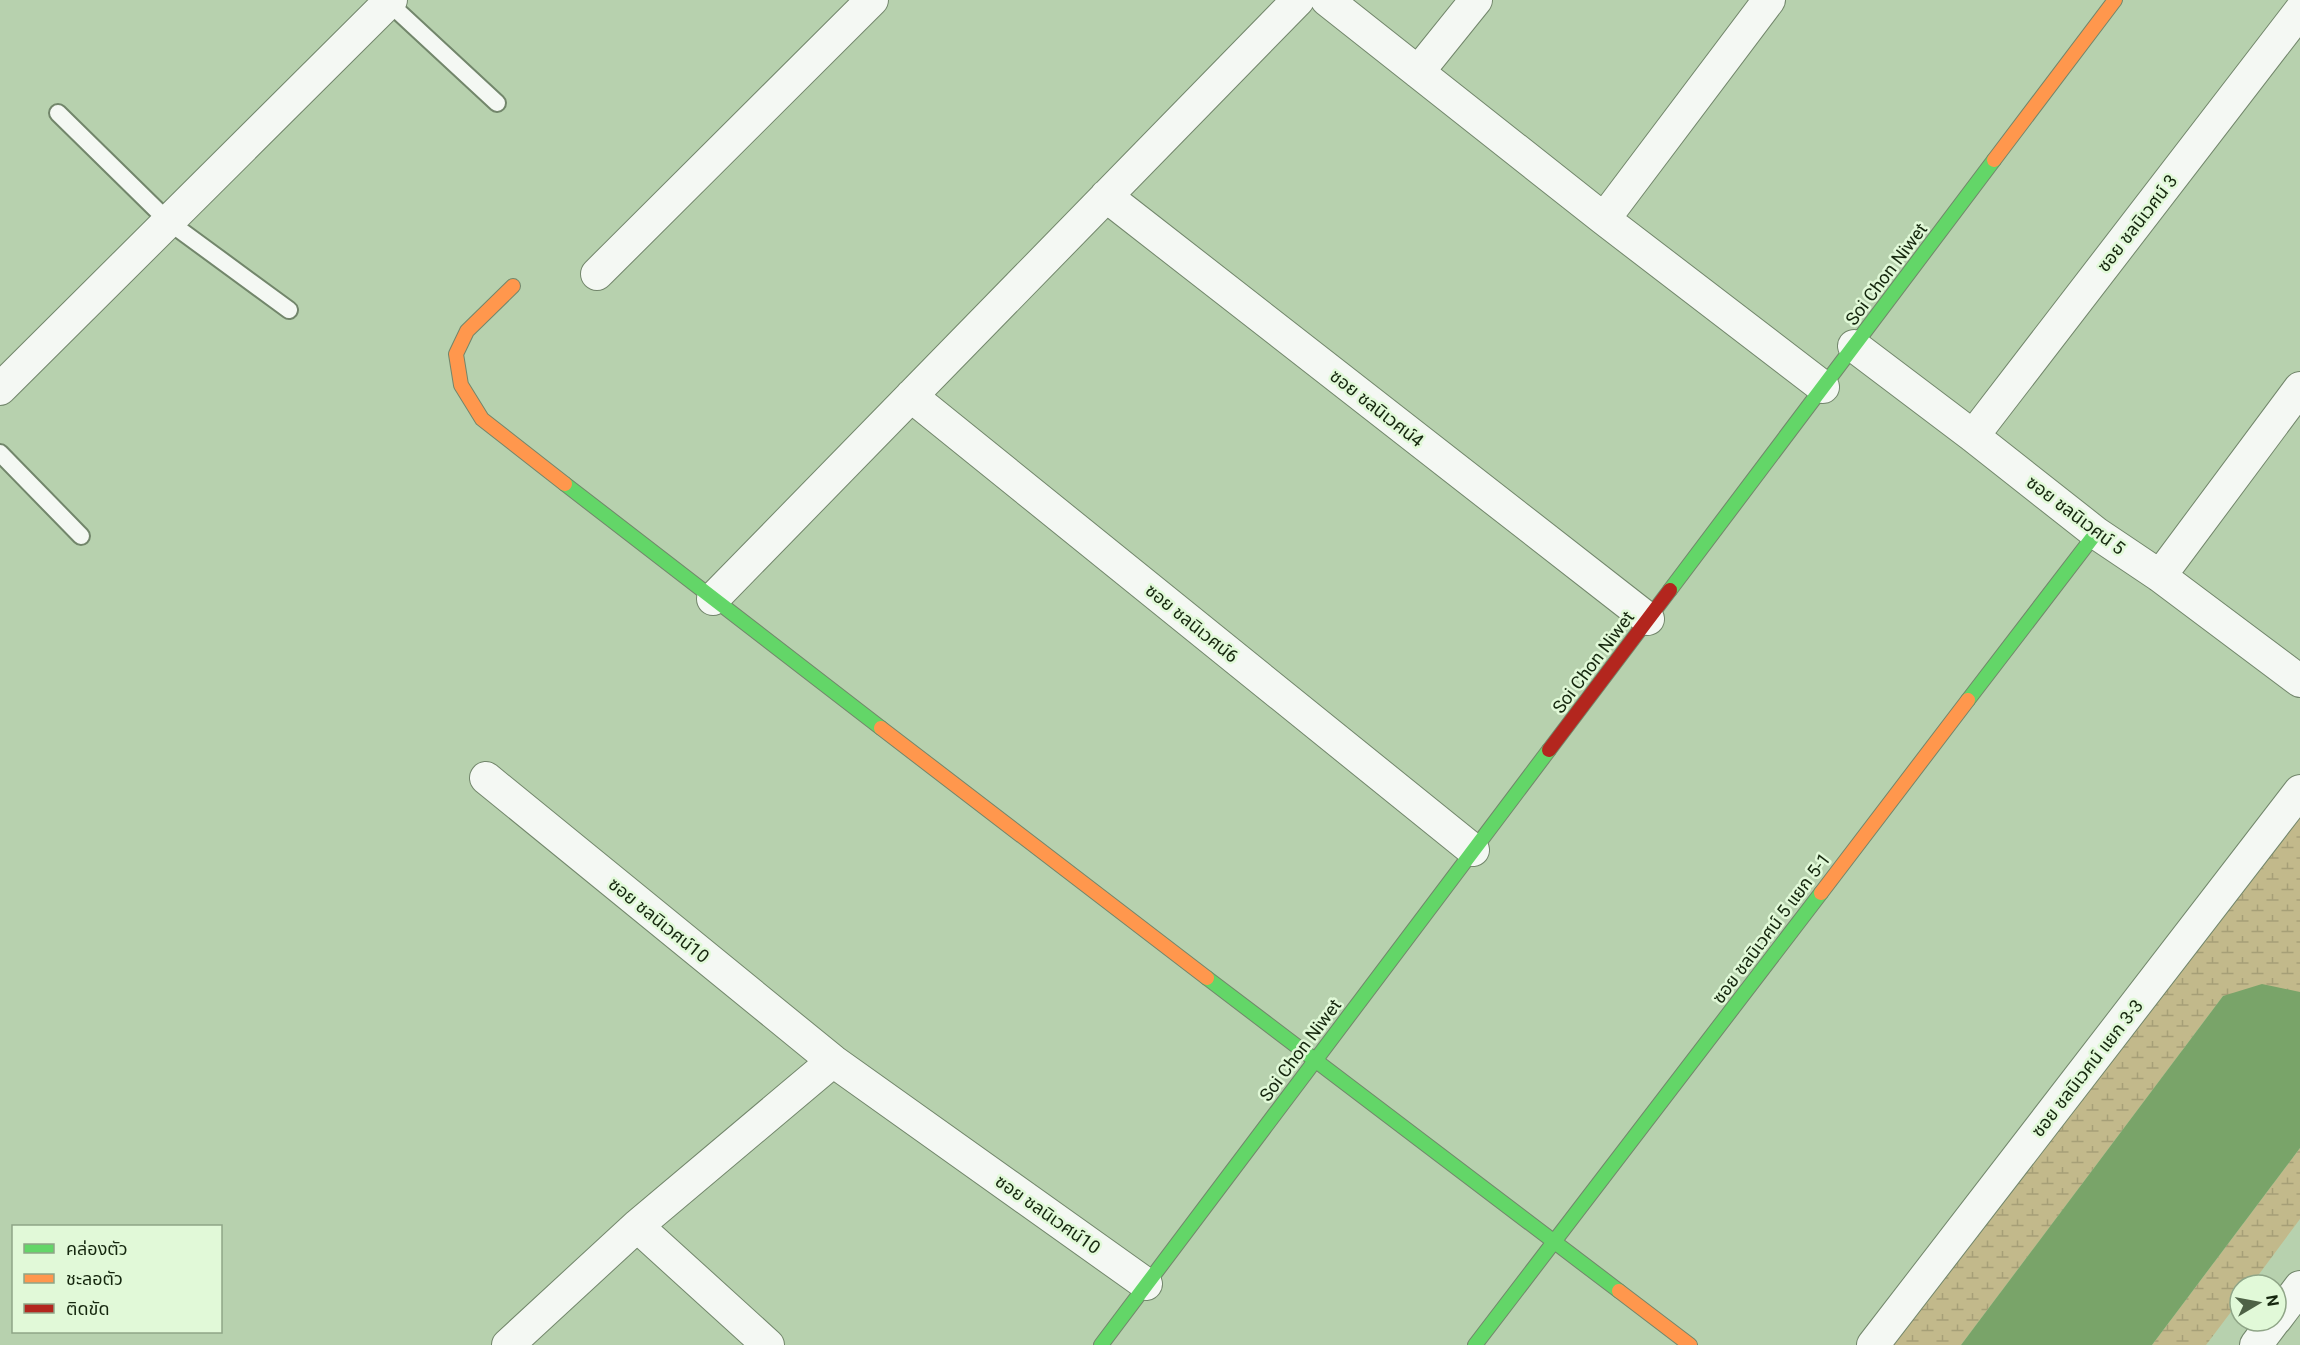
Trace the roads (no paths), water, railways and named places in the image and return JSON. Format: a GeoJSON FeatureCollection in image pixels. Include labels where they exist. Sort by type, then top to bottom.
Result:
{"type":"FeatureCollection","features":[{"type":"Feature","properties":{"kind":"street"},"geometry":{"type":"LineString","coordinates":[[597,274],[872,0]]}},
{"type":"Feature","properties":{"kind":"street"},"geometry":{"type":"LineString","coordinates":[[713,599],[1298,0]]}},
{"type":"Feature","properties":{"kind":"street"},"geometry":{"type":"LineString","coordinates":[[1327,0],[1604,219],[1823,387]]}},
{"type":"Feature","properties":{"kind":"street"},"geometry":{"type":"LineString","coordinates":[[1418,72],[1476,0]]}},
{"type":"Feature","properties":{"kind":"street"},"geometry":{"type":"LineString","coordinates":[[1604,219],[1769,0]]}},
{"type":"Feature","properties":{"kind":"street","name":"Soi Chon Niwet"},"geometry":{"type":"LineString","coordinates":[[1101,1345],[2115,0]]}},
{"type":"Feature","properties":{"kind":"street"},"geometry":{"type":"LineString","coordinates":[[0,389],[390,1]]}},
{"type":"Feature","properties":{"kind":"street","name":"ซอย ชลนิเวศน์ 3"},"geometry":{"type":"LineString","coordinates":[[1973,436],[2300,11]]}},
{"type":"Feature","properties":{"kind":"street","name":"ซอย ชลนิเวศน์4"},"geometry":{"type":"LineString","coordinates":[[1106,196],[1648,619]]}},
{"type":"Feature","properties":{"kind":"street"},"geometry":{"type":"LineString","coordinates":[[513,286],[466,331],[456,354],[461,385],[482,419],[1314,1061],[1690,1345]]}},
{"type":"Feature","properties":{"kind":"street","name":"ซอย ชลนิเวศน์ 5"},"geometry":{"type":"LineString","coordinates":[[1854,346],[2097,533],[2160,576],[2300,681]]}},
{"type":"Feature","properties":{"kind":"street"},"geometry":{"type":"LineString","coordinates":[[2160,576],[2300,388]]}},
{"type":"Feature","properties":{"kind":"street","name":"ซอย ชลนิเวศน์6"},"geometry":{"type":"LineString","coordinates":[[911,396],[1473,850]]}},
{"type":"Feature","properties":{"kind":"street","name":"ซอย ชลนิเวศน์ 5 แยก 5-1"},"geometry":{"type":"LineString","coordinates":[[1474,1345],[2097,533]]}},
{"type":"Feature","properties":{"kind":"street","name":"ซอย ชลนิเวศน์10"},"geometry":{"type":"LineString","coordinates":[[486,778],[833,1061],[1146,1284]]}},
{"type":"Feature","properties":{"kind":"street","name":"ซอย ชลนิเวศน์ แยก 3-3"},"geometry":{"type":"LineString","coordinates":[[1874,1345],[2300,791]]}},
{"type":"Feature","properties":{"kind":"street"},"geometry":{"type":"LineString","coordinates":[[508,1345],[637,1226],[833,1061]]}},
{"type":"Feature","properties":{"kind":"street"},"geometry":{"type":"LineString","coordinates":[[637,1226],[768,1345]]}},
{"type":"Feature","properties":{"kind":"street"},"geometry":{"type":"LineString","coordinates":[[2288,1303],[2300,1287]]}},
{"type":"Feature","properties":{"kind":"street"},"geometry":{"type":"LineString","coordinates":[[2256,1345],[2265,1333]]}},
{"type":"Feature","properties":{"kind":"lane"},"geometry":{"type":"LineString","coordinates":[[390,1],[497,103]]}},
{"type":"Feature","properties":{"kind":"lane"},"geometry":{"type":"LineString","coordinates":[[58,113],[169,222],[289,310]]}},
{"type":"Feature","properties":{"kind":"lane"},"geometry":{"type":"LineString","coordinates":[[0,453],[81,536]]}}]}
